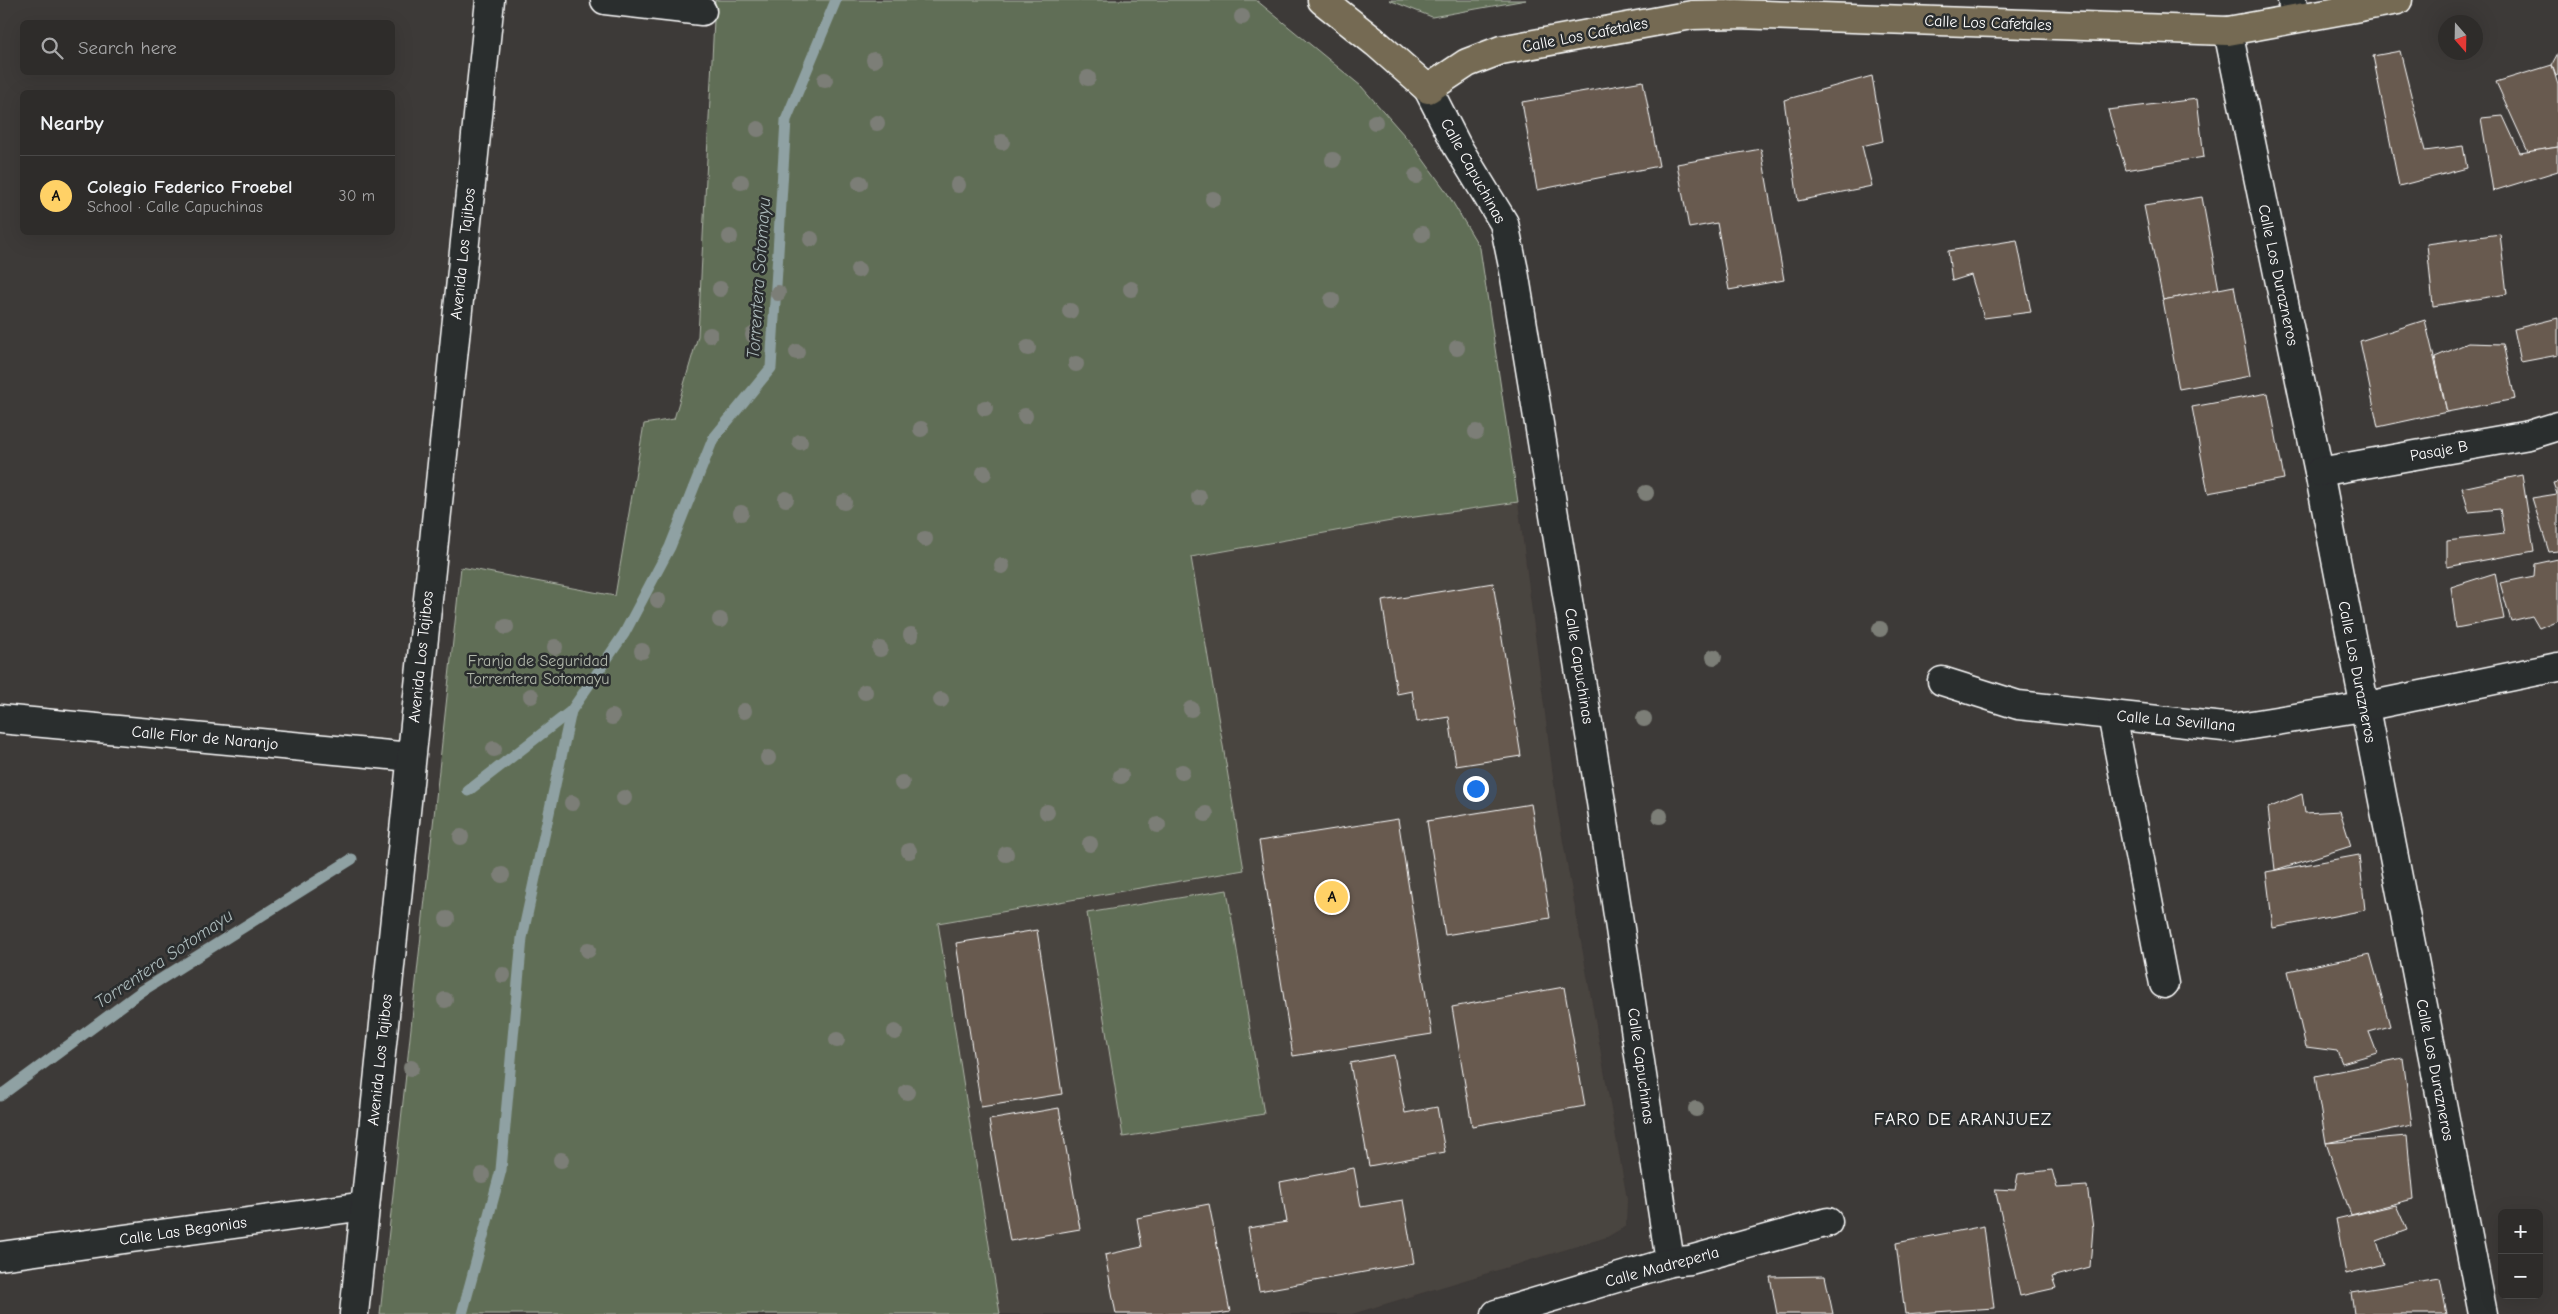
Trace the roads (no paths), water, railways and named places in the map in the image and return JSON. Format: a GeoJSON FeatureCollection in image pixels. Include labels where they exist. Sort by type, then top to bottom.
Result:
{"type":"FeatureCollection","features":[{"type":"Feature","properties":{"kind":"main road"},"geometry":{"type":"LineString","coordinates":[[1322,0],[1376,42],[1428,89]]}},
{"type":"Feature","properties":{"kind":"main road","name":"Calle Los Cafetales"},"geometry":{"type":"LineString","coordinates":[[1428,89],[1467,64],[1501,50],[1691,7],[1737,14],[2228,31],[2294,9],[2398,0]]}},
{"type":"Feature","properties":{"kind":"street","name":"Avenida Los Tajibos"},"geometry":{"type":"LineString","coordinates":[[354,1314],[490,0]]}},
{"type":"Feature","properties":{"kind":"street"},"geometry":{"type":"LineString","coordinates":[[605,0],[702,11]]}},
{"type":"Feature","properties":{"kind":"street","name":"Calle Los Durazneros"},"geometry":{"type":"LineString","coordinates":[[2228,31],[2319,472],[2483,1314]]}},
{"type":"Feature","properties":{"kind":"street","name":"Calle Capuchinas"},"geometry":{"type":"LineString","coordinates":[[1428,89],[1457,146],[1504,223],[1514,271],[1602,802],[1670,1262]]}},
{"type":"Feature","properties":{"kind":"street","name":"Pasaje B"},"geometry":{"type":"LineString","coordinates":[[2319,472],[2529,435],[2558,426]]}},
{"type":"Feature","properties":{"kind":"street","name":"Calle La Sevillana"},"geometry":{"type":"LineString","coordinates":[[1942,681],[2018,705],[2233,728],[2364,707],[2558,667]]}},
{"type":"Feature","properties":{"kind":"street"},"geometry":{"type":"LineString","coordinates":[[2112,715],[2164,984]]}},
{"type":"Feature","properties":{"kind":"street","name":"Calle Flor de Naranjo"},"geometry":{"type":"LineString","coordinates":[[0,719],[411,757]]}},
{"type":"Feature","properties":{"kind":"street","name":"Calle Las Begonias"},"geometry":{"type":"LineString","coordinates":[[0,1256],[365,1206]]}},
{"type":"Feature","properties":{"kind":"street","name":"Calle Madreperla"},"geometry":{"type":"LineString","coordinates":[[1496,1314],[1670,1262],[1690,1260],[1828,1222]]}},
{"type":"Feature","properties":{"kind":"waterway","name":"Torrentera Sotomayu"},"geometry":{"type":"LineString","coordinates":[[468,791],[571,711],[624,634],[670,547],[713,439],[771,368],[786,120],[836,0]]}},
{"type":"Feature","properties":{"kind":"waterway"},"geometry":{"type":"LineString","coordinates":[[462,1314],[501,1170],[522,938],[571,711]]}},
{"type":"Feature","properties":{"kind":"waterway","name":"Torrentera Sotomayu"},"geometry":{"type":"LineString","coordinates":[[0,1096],[142,991],[352,859]]}},
{"type":"Feature","properties":{"kind":"place","name":"Colegio Federico Froebel"},"geometry":{"type":"Point","coordinates":[1332,897]}},
{"type":"Feature","properties":{"kind":"district","name":"FARO DE ARANJUEZ"},"geometry":{"type":"Point","coordinates":[1963,1119]}},
{"type":"Feature","properties":{"kind":"park label","name":"Franja de Seguridad Torrentera Sotomayu"},"geometry":{"type":"Point","coordinates":[538,670]}}]}
